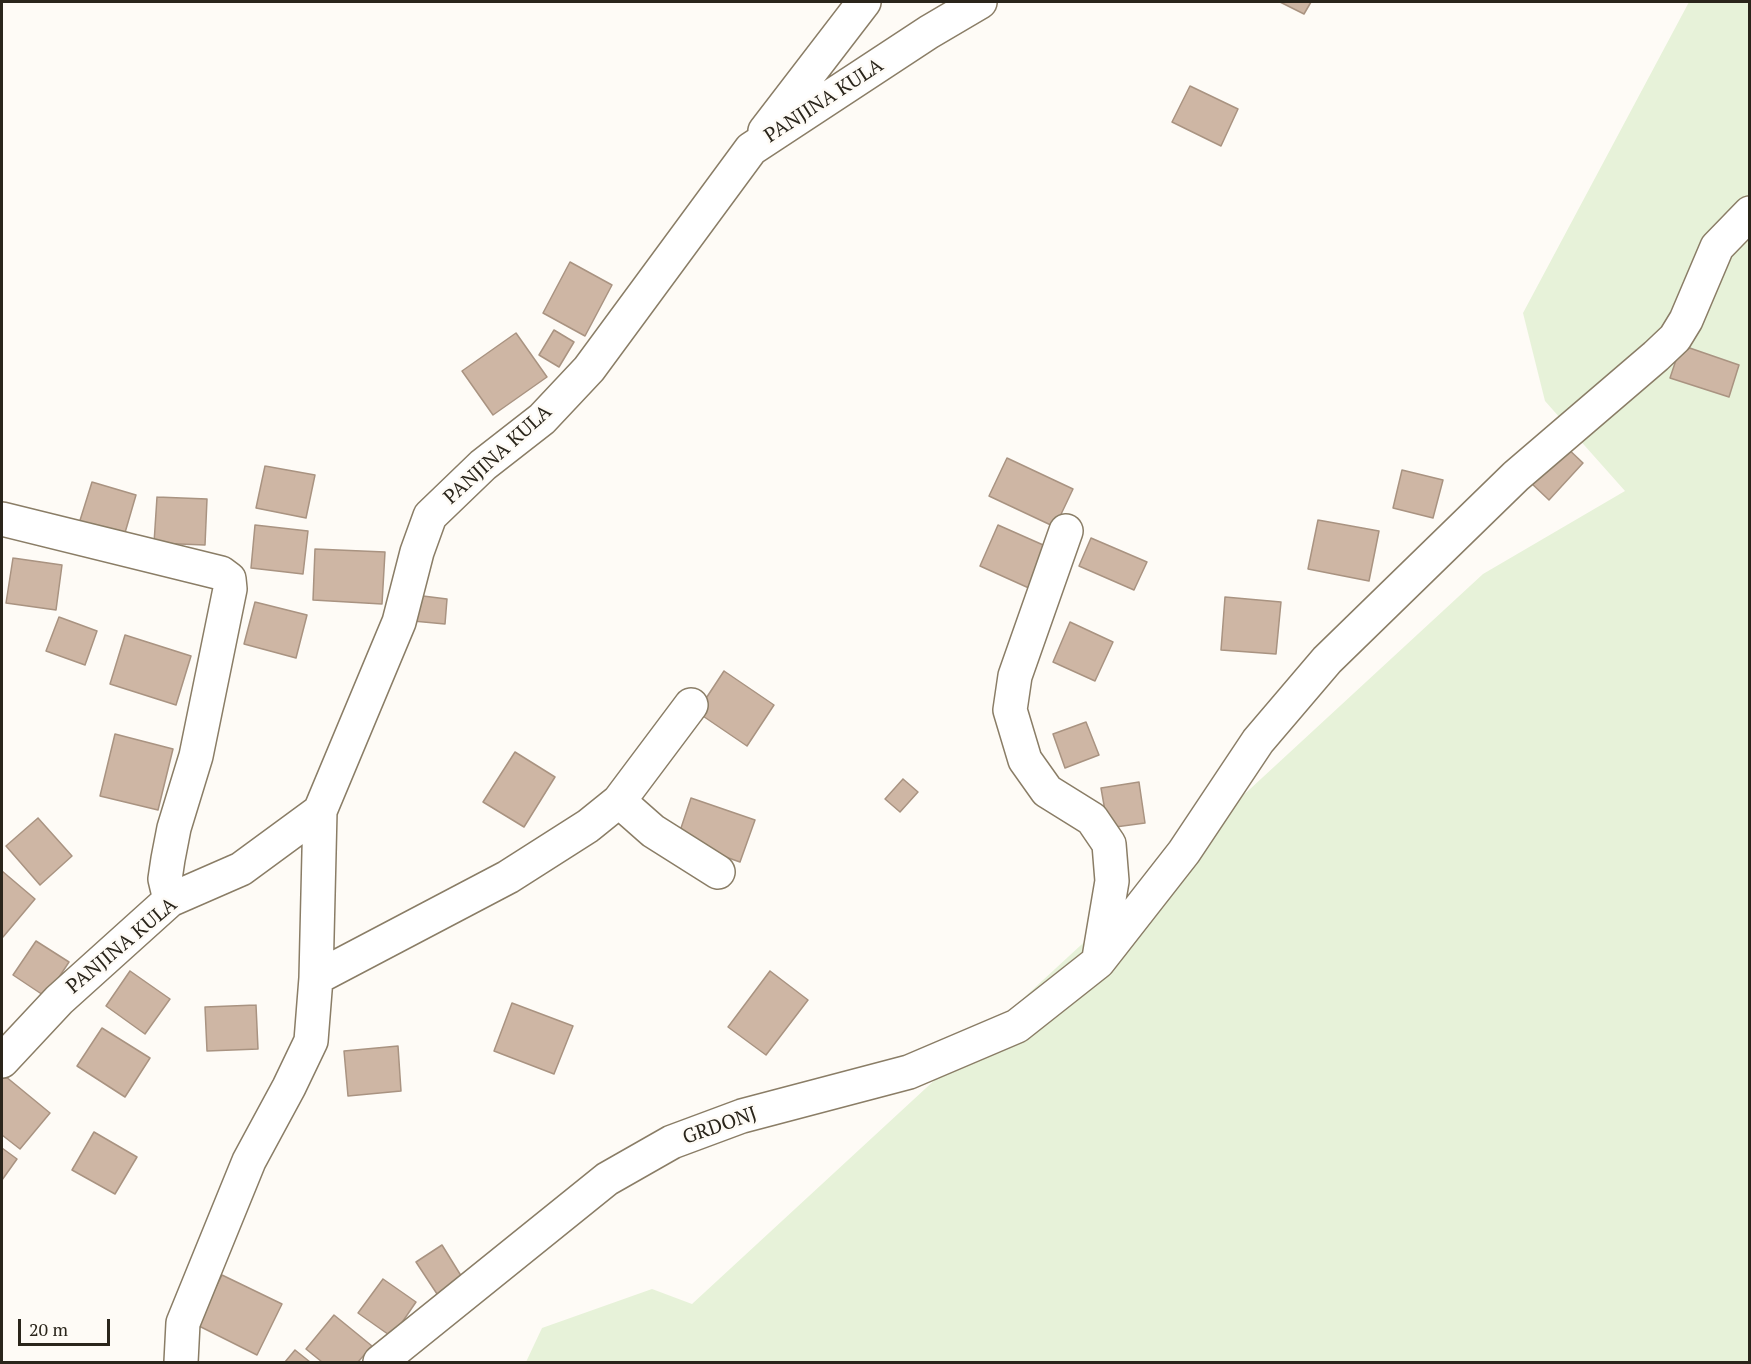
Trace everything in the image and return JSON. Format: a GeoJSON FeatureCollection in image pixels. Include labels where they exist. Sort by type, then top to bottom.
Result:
{"type":"FeatureCollection","features":[{"type":"Feature","properties":{"kind":"street"},"geometry":{"type":"LineString","coordinates":[[751,149],[864,2]]}},
{"type":"Feature","properties":{"kind":"street","name":"PANJINA KULA"},"geometry":{"type":"LineString","coordinates":[[2,1061],[59,1000],[170,900],[241,869],[320,811],[399,622],[417,552],[430,516],[483,465],[542,419],[590,369],[751,149],[929,32],[980,2]]}},
{"type":"Feature","properties":{"kind":"street","name":"GRDONJ"},"geometry":{"type":"LineString","coordinates":[[380,1362],[450,1308],[607,1179],[672,1142],[742,1116],[909,1071],[1017,1026],[1098,962],[1184,852],[1258,741],[1327,660],[1516,476],[1675,338],[1686,320],[1718,247],[1749,213]]}},
{"type":"Feature","properties":{"kind":"street"},"geometry":{"type":"LineString","coordinates":[[2,519],[221,573],[229,579],[230,589],[196,756],[174,828],[168,859],[165,879],[170,900]]}},
{"type":"Feature","properties":{"kind":"street"},"geometry":{"type":"LineString","coordinates":[[1066,531],[1015,676],[1010,710],[1025,760],[1047,790],[1092,819],[1109,844],[1112,881],[1098,962]]}},
{"type":"Feature","properties":{"kind":"street"},"geometry":{"type":"LineString","coordinates":[[316,978],[508,877],[588,826],[619,801],[691,705]]}},
{"type":"Feature","properties":{"kind":"street"},"geometry":{"type":"LineString","coordinates":[[619,801],[653,831],[718,872]]}},
{"type":"Feature","properties":{"kind":"street"},"geometry":{"type":"LineString","coordinates":[[181,1362],[183,1323],[249,1161],[311,1041],[316,978],[320,811]]}},
{"type":"Feature","properties":{"kind":"green space"},"geometry":{"type":"Polygon","coordinates":[[[1689,2],[1749,2],[1749,1362],[526,1362],[542,1328],[652,1289],[692,1304],[1483,574],[1625,491],[1545,401],[1523,313],[1689,2]]]}},
{"type":"Feature","properties":{"kind":"building"},"geometry":{"type":"Polygon","coordinates":[[[1280,2],[1311,2],[1304,14],[1280,2]]]}},
{"type":"Feature","properties":{"kind":"building"},"geometry":{"type":"Polygon","coordinates":[[[1190,86],[1238,109],[1221,146],[1172,122],[1190,86]]]}},
{"type":"Feature","properties":{"kind":"building"},"geometry":{"type":"Polygon","coordinates":[[[570,262],[612,285],[585,336],[543,313],[570,262]]]}},
{"type":"Feature","properties":{"kind":"building"},"geometry":{"type":"Polygon","coordinates":[[[554,330],[574,342],[559,367],[539,355],[554,330]]]}},
{"type":"Feature","properties":{"kind":"building"},"geometry":{"type":"Polygon","coordinates":[[[516,333],[547,377],[493,415],[462,371],[516,333]]]}},
{"type":"Feature","properties":{"kind":"building"},"geometry":{"type":"Polygon","coordinates":[[[1681,345],[1739,365],[1729,397],[1670,378],[1681,345]]]}},
{"type":"Feature","properties":{"kind":"building"},"geometry":{"type":"Polygon","coordinates":[[[1564,445],[1583,463],[1549,500],[1530,482],[1564,445]]]}},
{"type":"Feature","properties":{"kind":"building"},"geometry":{"type":"Polygon","coordinates":[[[1007,458],[1073,489],[1055,527],[989,496],[1007,458]]]}},
{"type":"Feature","properties":{"kind":"building"},"geometry":{"type":"Polygon","coordinates":[[[265,466],[315,475],[306,518],[256,508],[265,466]]]}},
{"type":"Feature","properties":{"kind":"building"},"geometry":{"type":"Polygon","coordinates":[[[1402,470],[1443,480],[1433,518],[1393,508],[1402,470]]]}},
{"type":"Feature","properties":{"kind":"building"},"geometry":{"type":"Polygon","coordinates":[[[92,482],[136,495],[122,543],[77,530],[92,482]]]}},
{"type":"Feature","properties":{"kind":"building"},"geometry":{"type":"Polygon","coordinates":[[[157,497],[207,499],[205,545],[154,543],[157,497]]]}},
{"type":"Feature","properties":{"kind":"building"},"geometry":{"type":"Polygon","coordinates":[[[1318,520],[1379,531],[1369,581],[1308,569],[1318,520]]]}},
{"type":"Feature","properties":{"kind":"building"},"geometry":{"type":"Polygon","coordinates":[[[255,525],[308,531],[303,574],[251,568],[255,525]]]}},
{"type":"Feature","properties":{"kind":"building"},"geometry":{"type":"Polygon","coordinates":[[[998,525],[1050,548],[1031,589],[980,566],[998,525]]]}},
{"type":"Feature","properties":{"kind":"building"},"geometry":{"type":"Polygon","coordinates":[[[1091,538],[1147,562],[1134,590],[1079,566],[1091,538]]]}},
{"type":"Feature","properties":{"kind":"building"},"geometry":{"type":"Polygon","coordinates":[[[315,549],[385,552],[382,604],[313,600],[315,549]]]}},
{"type":"Feature","properties":{"kind":"building"},"geometry":{"type":"Polygon","coordinates":[[[13,558],[62,565],[56,610],[6,603],[13,558]]]}},
{"type":"Feature","properties":{"kind":"building"},"geometry":{"type":"Polygon","coordinates":[[[415,595],[447,599],[445,624],[413,621],[415,595]]]}},
{"type":"Feature","properties":{"kind":"building"},"geometry":{"type":"Polygon","coordinates":[[[1225,597],[1281,602],[1276,654],[1221,650],[1225,597]]]}},
{"type":"Feature","properties":{"kind":"building"},"geometry":{"type":"Polygon","coordinates":[[[255,602],[307,615],[296,658],[244,644],[255,602]]]}},
{"type":"Feature","properties":{"kind":"building"},"geometry":{"type":"Polygon","coordinates":[[[59,617],[97,631],[85,665],[46,651],[59,617]]]}},
{"type":"Feature","properties":{"kind":"building"},"geometry":{"type":"Polygon","coordinates":[[[1070,622],[1113,642],[1095,681],[1053,662],[1070,622]]]}},
{"type":"Feature","properties":{"kind":"building"},"geometry":{"type":"Polygon","coordinates":[[[125,635],[191,656],[176,705],[110,684],[125,635]]]}},
{"type":"Feature","properties":{"kind":"building"},"geometry":{"type":"Polygon","coordinates":[[[724,671],[774,705],[747,746],[697,712],[724,671]]]}},
{"type":"Feature","properties":{"kind":"building"},"geometry":{"type":"Polygon","coordinates":[[[1086,722],[1099,755],[1065,768],[1053,734],[1086,722]]]}},
{"type":"Feature","properties":{"kind":"building"},"geometry":{"type":"Polygon","coordinates":[[[115,734],[173,749],[158,810],[100,796],[115,734]]]}},
{"type":"Feature","properties":{"kind":"building"},"geometry":{"type":"Polygon","coordinates":[[[515,752],[555,777],[524,827],[483,802],[515,752]]]}},
{"type":"Feature","properties":{"kind":"building"},"geometry":{"type":"Polygon","coordinates":[[[903,779],[918,792],[900,812],[885,799],[903,779]]]}},
{"type":"Feature","properties":{"kind":"building"},"geometry":{"type":"Polygon","coordinates":[[[1139,782],[1145,823],[1108,828],[1101,788],[1139,782]]]}},
{"type":"Feature","properties":{"kind":"building"},"geometry":{"type":"Polygon","coordinates":[[[691,798],[755,820],[740,862],[677,840],[691,798]]]}},
{"type":"Feature","properties":{"kind":"building"},"geometry":{"type":"Polygon","coordinates":[[[38,818],[72,856],[40,885],[6,846],[38,818]]]}},
{"type":"Feature","properties":{"kind":"building"},"geometry":{"type":"Polygon","coordinates":[[[2,871],[35,899],[3,937],[2,936],[2,871]]]}},
{"type":"Feature","properties":{"kind":"building"},"geometry":{"type":"Polygon","coordinates":[[[36,941],[69,962],[46,997],[13,975],[36,941]]]}},
{"type":"Feature","properties":{"kind":"building"},"geometry":{"type":"Polygon","coordinates":[[[130,971],[170,999],[145,1034],[106,1006],[130,971]]]}},
{"type":"Feature","properties":{"kind":"building"},"geometry":{"type":"Polygon","coordinates":[[[770,971],[808,1000],[766,1055],[728,1027],[770,971]]]}},
{"type":"Feature","properties":{"kind":"building"},"geometry":{"type":"Polygon","coordinates":[[[512,1003],[573,1026],[554,1074],[494,1051],[512,1003]]]}},
{"type":"Feature","properties":{"kind":"building"},"geometry":{"type":"Polygon","coordinates":[[[256,1005],[258,1049],[207,1051],[205,1007],[256,1005]]]}},
{"type":"Feature","properties":{"kind":"building"},"geometry":{"type":"Polygon","coordinates":[[[102,1028],[150,1058],[125,1097],[77,1066],[102,1028]]]}},
{"type":"Feature","properties":{"kind":"building"},"geometry":{"type":"Polygon","coordinates":[[[398,1046],[401,1091],[348,1096],[344,1051],[398,1046]]]}},
{"type":"Feature","properties":{"kind":"building"},"geometry":{"type":"Polygon","coordinates":[[[5,1076],[50,1113],[20,1149],[2,1135],[2,1079],[5,1076]]]}},
{"type":"Feature","properties":{"kind":"building"},"geometry":{"type":"Polygon","coordinates":[[[94,1132],[137,1157],[115,1194],[72,1170],[94,1132]]]}},
{"type":"Feature","properties":{"kind":"building"},"geometry":{"type":"Polygon","coordinates":[[[2,1148],[17,1159],[2,1180],[2,1148]]]}},
{"type":"Feature","properties":{"kind":"building"},"geometry":{"type":"Polygon","coordinates":[[[442,1245],[468,1287],[443,1303],[416,1262],[442,1245]]]}},
{"type":"Feature","properties":{"kind":"building"},"geometry":{"type":"Polygon","coordinates":[[[222,1275],[282,1304],[257,1355],[197,1325],[222,1275]]]}},
{"type":"Feature","properties":{"kind":"building"},"geometry":{"type":"Polygon","coordinates":[[[383,1279],[416,1302],[392,1337],[358,1313],[383,1279]]]}},
{"type":"Feature","properties":{"kind":"building"},"geometry":{"type":"Polygon","coordinates":[[[334,1315],[372,1346],[358,1362],[322,1362],[306,1349],[334,1315]]]}},
{"type":"Feature","properties":{"kind":"building"},"geometry":{"type":"Polygon","coordinates":[[[295,1350],[310,1362],[285,1362],[295,1350]]]}}]}
